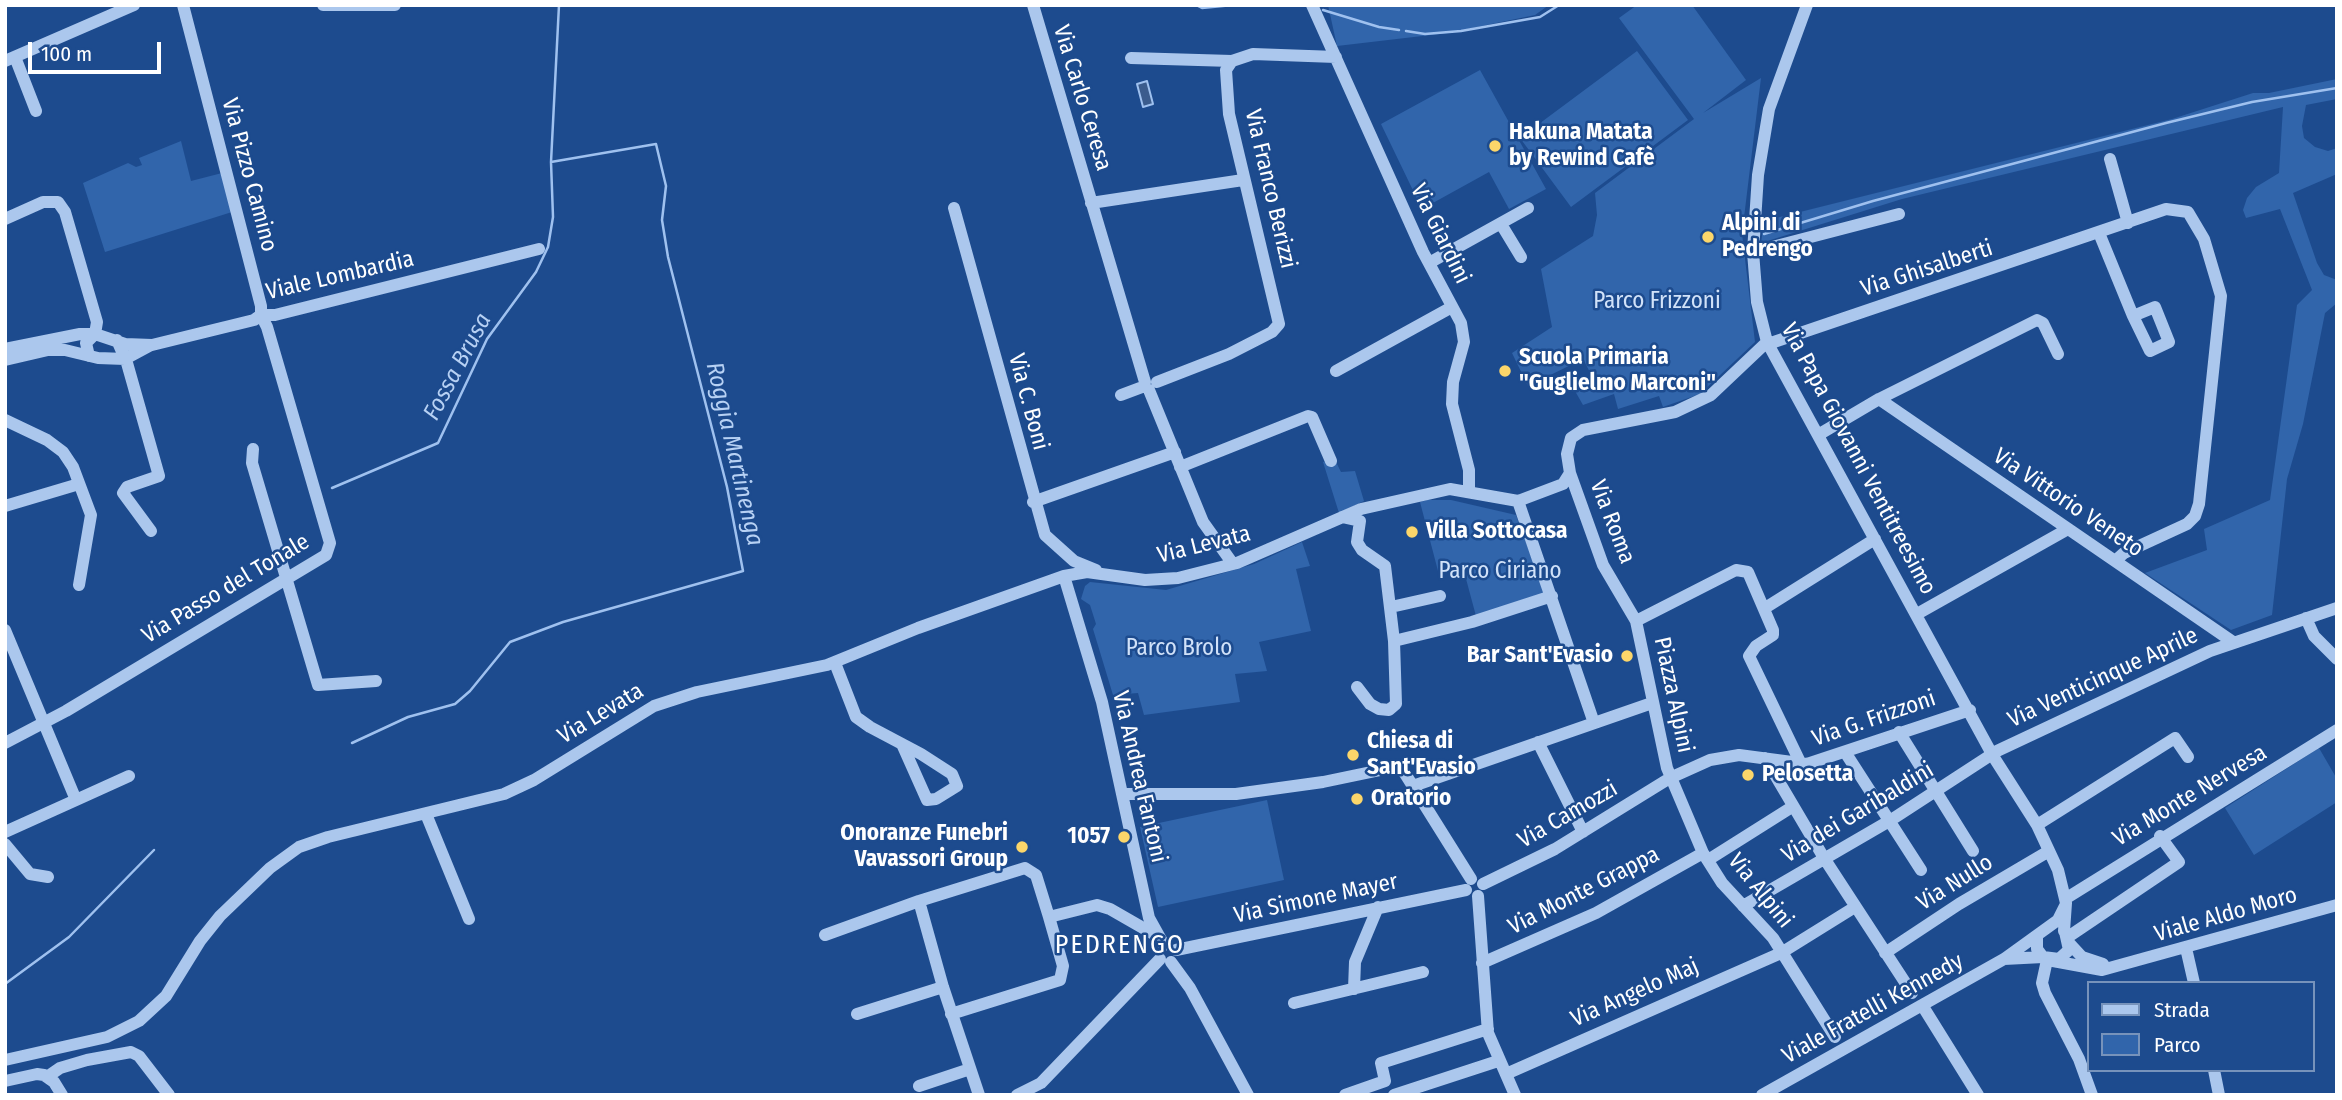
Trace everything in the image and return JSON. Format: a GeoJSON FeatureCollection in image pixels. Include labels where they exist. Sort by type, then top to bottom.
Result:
{"type":"FeatureCollection","features":[{"type":"Feature","properties":{"kind":"street"},"geometry":{"type":"LineString","coordinates":[[36,111],[10,59],[134,5]]}},
{"type":"Feature","properties":{"kind":"street","name":"Via Pizzo Camino"},"geometry":{"type":"LineString","coordinates":[[183,5],[261,306],[261,315]]}},
{"type":"Feature","properties":{"kind":"street"},"geometry":{"type":"LineString","coordinates":[[323,5],[395,5]]}},
{"type":"Feature","properties":{"kind":"street","name":"Via Carlo Ceresa"},"geometry":{"type":"LineString","coordinates":[[1033,5],[1091,203],[1152,381],[1156,403],[1203,522],[1233,564]]}},
{"type":"Feature","properties":{"kind":"street","name":"Via Giardini"},"geometry":{"type":"LineString","coordinates":[[1312,5],[1429,263],[1461,323],[1464,342],[1453,382],[1452,404],[1469,470],[1469,491]]}},
{"type":"Feature","properties":{"kind":"street","name":"Via Papa Giovanni Ventitreesimo"},"geometry":{"type":"LineString","coordinates":[[1807,5],[1769,109],[1758,175],[1753,252],[1757,302],[1767,343],[1993,756],[2037,825],[2049,851],[2065,901],[2067,937]]}},
{"type":"Feature","properties":{"kind":"street"},"geometry":{"type":"LineString","coordinates":[[1131,58],[1233,61],[1253,54],[1336,57]]}},
{"type":"Feature","properties":{"kind":"street","name":"Via Franco Berizzi"},"geometry":{"type":"LineString","coordinates":[[1152,381],[1229,354],[1277,327],[1279,319],[1229,114],[1226,70],[1233,61]]}},
{"type":"Feature","properties":{"kind":"street"},"geometry":{"type":"LineString","coordinates":[[2110,159],[2128,223]]}},
{"type":"Feature","properties":{"kind":"street","name":"Via Carlo Ceresa"},"geometry":{"type":"LineString","coordinates":[[1091,203],[1243,180]]}},
{"type":"Feature","properties":{"kind":"street"},"geometry":{"type":"LineString","coordinates":[[5,219],[43,202],[58,202],[65,212],[91,300],[105,322],[107,348],[93,357],[86,343],[106,337]]}},
{"type":"Feature","properties":{"kind":"street","name":"Via C. Boni"},"geometry":{"type":"LineString","coordinates":[[954,208],[1034,502],[1050,543],[1083,566],[1106,573]]}},
{"type":"Feature","properties":{"kind":"street"},"geometry":{"type":"LineString","coordinates":[[1429,263],[1528,208]]}},
{"type":"Feature","properties":{"kind":"street","name":"Via Ghisalberti"},"geometry":{"type":"LineString","coordinates":[[1767,343],[2166,209],[2188,212],[2197,223],[2221,296],[2199,504],[2195,516],[2187,524],[2124,553],[2115,561]]}},
{"type":"Feature","properties":{"kind":"street"},"geometry":{"type":"LineString","coordinates":[[1753,252],[1899,214]]}},
{"type":"Feature","properties":{"kind":"street"},"geometry":{"type":"LineString","coordinates":[[1501,224],[1521,257]]}},
{"type":"Feature","properties":{"kind":"street"},"geometry":{"type":"LineString","coordinates":[[2099,233],[2133,316]]}},
{"type":"Feature","properties":{"kind":"street","name":"Viale Lombardia"},"geometry":{"type":"LineString","coordinates":[[5,360],[48,349],[93,357],[125,359],[152,345],[254,320],[261,315],[275,315],[539,249]]}},
{"type":"Feature","properties":{"kind":"street"},"geometry":{"type":"LineString","coordinates":[[1336,371],[1452,307]]}},
{"type":"Feature","properties":{"kind":"street","name":"Via Passo del Tonale"},"geometry":{"type":"LineString","coordinates":[[5,743],[44,723],[326,555],[330,543],[275,353],[261,315]]}},
{"type":"Feature","properties":{"kind":"street"},"geometry":{"type":"LineString","coordinates":[[1818,435],[1879,399],[2037,320],[2043,323],[2058,354]]}},
{"type":"Feature","properties":{"kind":"street","name":"Viale Lombardia"},"geometry":{"type":"LineString","coordinates":[[5,349],[80,334],[106,337],[125,344],[152,345]]}},
{"type":"Feature","properties":{"kind":"street"},"geometry":{"type":"LineString","coordinates":[[106,337],[125,359],[159,476],[127,487],[123,493],[150,531]]}},
{"type":"Feature","properties":{"kind":"street"},"geometry":{"type":"LineString","coordinates":[[1594,723],[1518,501],[1563,484],[1570,473],[1567,454],[1572,438],[1588,428],[1689,407],[1711,395],[1767,343]]}},
{"type":"Feature","properties":{"kind":"street"},"geometry":{"type":"LineString","coordinates":[[1121,394],[1152,381]]}},
{"type":"Feature","properties":{"kind":"street","name":"Via Vittorio Veneto"},"geometry":{"type":"LineString","coordinates":[[1879,399],[2233,642]]}},
{"type":"Feature","properties":{"kind":"street"},"geometry":{"type":"LineString","coordinates":[[1180,467],[1308,416],[1312,417],[1331,461]]}},
{"type":"Feature","properties":{"kind":"street"},"geometry":{"type":"LineString","coordinates":[[5,420],[47,440],[64,452],[79,484],[91,515],[79,585]]}},
{"type":"Feature","properties":{"kind":"street"},"geometry":{"type":"LineString","coordinates":[[253,449],[253,463],[318,685],[376,681]]}},
{"type":"Feature","properties":{"kind":"street"},"geometry":{"type":"LineString","coordinates":[[1034,502],[1175,452]]}},
{"type":"Feature","properties":{"kind":"street","name":"Via Roma"},"geometry":{"type":"LineString","coordinates":[[1570,473],[1603,565],[1636,621]]}},
{"type":"Feature","properties":{"kind":"street"},"geometry":{"type":"LineString","coordinates":[[5,506],[79,484]]}},
{"type":"Feature","properties":{"kind":"street","name":"Via Levata"},"geometry":{"type":"LineString","coordinates":[[5,1060],[107,1037],[139,1021],[166,996],[200,941],[220,916],[270,868],[299,847],[516,788],[654,706],[697,692],[835,663],[918,628],[1064,576],[1106,573],[1163,580],[1233,564],[1367,507],[1450,489],[1518,501]]}},
{"type":"Feature","properties":{"kind":"street"},"geometry":{"type":"LineString","coordinates":[[1357,687],[1370,704],[1379,709],[1393,708],[1396,700],[1394,641],[1385,566],[1362,550],[1357,542],[1360,521],[1367,507]]}},
{"type":"Feature","properties":{"kind":"street"},"geometry":{"type":"LineString","coordinates":[[1342,517],[1360,521]]}},
{"type":"Feature","properties":{"kind":"street"},"geometry":{"type":"LineString","coordinates":[[1917,614],[2068,529]]}},
{"type":"Feature","properties":{"kind":"street"},"geometry":{"type":"LineString","coordinates":[[1765,608],[1875,539]]}},
{"type":"Feature","properties":{"kind":"street"},"geometry":{"type":"LineString","coordinates":[[1636,621],[1730,575],[1735,570],[1748,572],[1765,608],[1773,635],[1760,643],[1749,656],[1801,764]]}},
{"type":"Feature","properties":{"kind":"street","name":"Via Andrea Fantoni"},"geometry":{"type":"LineString","coordinates":[[1064,576],[1102,702],[1149,918],[1248,1095]]}},
{"type":"Feature","properties":{"kind":"street"},"geometry":{"type":"LineString","coordinates":[[1391,607],[1440,596]]}},
{"type":"Feature","properties":{"kind":"street"},"geometry":{"type":"LineString","coordinates":[[1394,641],[1472,622],[1552,597]]}},
{"type":"Feature","properties":{"kind":"street","name":"Via Venticinque Aprile"},"geometry":{"type":"LineString","coordinates":[[1993,756],[2123,690],[2233,642],[2337,608]]}},
{"type":"Feature","properties":{"kind":"street"},"geometry":{"type":"LineString","coordinates":[[2306,618],[2314,636],[2337,659]]}},
{"type":"Feature","properties":{"kind":"street","name":"Piazza Alpini"},"geometry":{"type":"LineString","coordinates":[[1636,621],[1670,778]]}},
{"type":"Feature","properties":{"kind":"street"},"geometry":{"type":"LineString","coordinates":[[5,630],[76,800]]}},
{"type":"Feature","properties":{"kind":"street"},"geometry":{"type":"LineString","coordinates":[[835,663],[856,717],[902,744],[952,774],[957,786],[936,799],[927,800],[902,744]]}},
{"type":"Feature","properties":{"kind":"street"},"geometry":{"type":"LineString","coordinates":[[1413,786],[1652,704]]}},
{"type":"Feature","properties":{"kind":"street","name":"Via G. Frizzoni"},"geometry":{"type":"LineString","coordinates":[[1670,778],[1726,756],[1765,758],[1801,764],[1970,710]]}},
{"type":"Feature","properties":{"kind":"street","name":"Via Monte Nervesa"},"geometry":{"type":"LineString","coordinates":[[2065,901],[2161,836],[2337,730]]}},
{"type":"Feature","properties":{"kind":"street"},"geometry":{"type":"LineString","coordinates":[[1899,732],[1973,851]]}},
{"type":"Feature","properties":{"kind":"street"},"geometry":{"type":"LineString","coordinates":[[2037,825],[2175,738],[2188,757]]}},
{"type":"Feature","properties":{"kind":"street"},"geometry":{"type":"LineString","coordinates":[[1538,742],[1583,832]]}},
{"type":"Feature","properties":{"kind":"street"},"geometry":{"type":"LineString","coordinates":[[1845,751],[1921,870]]}},
{"type":"Feature","properties":{"kind":"street","name":"Via dei Garibaldini"},"geometry":{"type":"LineString","coordinates":[[1743,906],[1891,820],[1993,756]]}},
{"type":"Feature","properties":{"kind":"street"},"geometry":{"type":"LineString","coordinates":[[1765,758],[1792,807],[1912,993]]}},
{"type":"Feature","properties":{"kind":"street"},"geometry":{"type":"LineString","coordinates":[[1122,794],[1236,794],[1323,782],[1395,767],[1404,772],[1475,887],[1488,1029],[1498,1061],[1515,1095]]}},
{"type":"Feature","properties":{"kind":"street"},"geometry":{"type":"LineString","coordinates":[[5,832],[129,776]]}},
{"type":"Feature","properties":{"kind":"street","name":"Via Camozzi"},"geometry":{"type":"LineString","coordinates":[[1475,887],[1555,849],[1670,778]]}},
{"type":"Feature","properties":{"kind":"street","name":"Via Alpini"},"geometry":{"type":"LineString","coordinates":[[1670,778],[1705,857],[1743,906],[1773,938],[1835,1037]]}},
{"type":"Feature","properties":{"kind":"street","name":"Via Monte Grappa"},"geometry":{"type":"LineString","coordinates":[[1482,963],[1596,913],[1705,857],[1792,807]]}},
{"type":"Feature","properties":{"kind":"street"},"geometry":{"type":"LineString","coordinates":[[426,814],[469,919]]}},
{"type":"Feature","properties":{"kind":"street"},"geometry":{"type":"LineString","coordinates":[[2067,937],[2179,862],[2161,836]]}},
{"type":"Feature","properties":{"kind":"street"},"geometry":{"type":"LineString","coordinates":[[5,844],[30,874],[48,877]]}},
{"type":"Feature","properties":{"kind":"street","name":"Via Nullo"},"geometry":{"type":"LineString","coordinates":[[1885,953],[1959,904],[2049,851]]}},
{"type":"Feature","properties":{"kind":"street"},"geometry":{"type":"LineString","coordinates":[[825,935],[919,901],[1025,868],[1036,875],[1063,967],[1060,980],[951,1014]]}},
{"type":"Feature","properties":{"kind":"street","name":"Via Simone Mayer"},"geometry":{"type":"LineString","coordinates":[[1166,951],[1475,887]]}},
{"type":"Feature","properties":{"kind":"street"},"geometry":{"type":"LineString","coordinates":[[919,901],[951,1014],[979,1095]]}},
{"type":"Feature","properties":{"kind":"street"},"geometry":{"type":"LineString","coordinates":[[2047,959],[2037,949],[2037,938],[2058,920],[2065,901]]}},
{"type":"Feature","properties":{"kind":"street"},"geometry":{"type":"LineString","coordinates":[[1017,1095],[1043,1089],[1166,951],[1097,905],[1049,917]]}},
{"type":"Feature","properties":{"kind":"street","name":"Viale Aldo Moro"},"geometry":{"type":"LineString","coordinates":[[2047,959],[2102,970],[2128,965],[2337,905]]}},
{"type":"Feature","properties":{"kind":"street","name":"Via Angelo Maj"},"geometry":{"type":"LineString","coordinates":[[1506,1074],[1781,953],[1855,906]]}},
{"type":"Feature","properties":{"kind":"street"},"geometry":{"type":"LineString","coordinates":[[1354,989],[1355,962],[1378,907]]}},
{"type":"Feature","properties":{"kind":"street"},"geometry":{"type":"LineString","coordinates":[[2048,928],[2067,937]]}},
{"type":"Feature","properties":{"kind":"street"},"geometry":{"type":"LineString","coordinates":[[2047,959],[2065,956],[2067,937]]}},
{"type":"Feature","properties":{"kind":"street","name":"Viale Aldo Moro"},"geometry":{"type":"LineString","coordinates":[[2067,937],[2082,957],[2099,964],[2128,965]]}},
{"type":"Feature","properties":{"kind":"street","name":"Viale Fratelli Kennedy"},"geometry":{"type":"LineString","coordinates":[[1762,1095],[2037,938]]}},
{"type":"Feature","properties":{"kind":"street"},"geometry":{"type":"LineString","coordinates":[[2186,948],[2194,981]]}},
{"type":"Feature","properties":{"kind":"street","name":"Viale Fratelli Kennedy"},"geometry":{"type":"LineString","coordinates":[[2004,959],[2047,959]]}},
{"type":"Feature","properties":{"kind":"street"},"geometry":{"type":"LineString","coordinates":[[2047,959],[2042,983],[2045,993],[2079,1059],[2092,1095]]}},
{"type":"Feature","properties":{"kind":"street"},"geometry":{"type":"LineString","coordinates":[[1294,1003],[1423,972]]}},
{"type":"Feature","properties":{"kind":"street"},"geometry":{"type":"LineString","coordinates":[[857,1014],[943,988]]}},
{"type":"Feature","properties":{"kind":"street"},"geometry":{"type":"LineString","coordinates":[[1922,1005],[1978,1095]]}},
{"type":"Feature","properties":{"kind":"street"},"geometry":{"type":"LineString","coordinates":[[1488,1029],[1381,1063],[1385,1081],[1392,1095],[1498,1061]]}},
{"type":"Feature","properties":{"kind":"street"},"geometry":{"type":"LineString","coordinates":[[47,1077],[60,1068],[131,1052],[138,1056],[169,1095]]}},
{"type":"Feature","properties":{"kind":"street"},"geometry":{"type":"LineString","coordinates":[[919,1086],[970,1069]]}},
{"type":"Feature","properties":{"kind":"street"},"geometry":{"type":"LineString","coordinates":[[2214,1072],[2219,1095]]}},
{"type":"Feature","properties":{"kind":"street"},"geometry":{"type":"LineString","coordinates":[[5,1082],[37,1074],[47,1077],[62,1095]]}},
{"type":"Feature","properties":{"kind":"street"},"geometry":{"type":"LineString","coordinates":[[1345,1095],[1385,1081]]}},
{"type":"Feature","properties":{"kind":"green space"},"geometry":{"type":"Polygon","coordinates":[[[1328,5],[1549,5],[1535,15],[1448,33],[1337,46],[1328,5]]]}},
{"type":"Feature","properties":{"kind":"green space","name":"Parco Frizzoni"},"geometry":{"type":"Polygon","coordinates":[[[1637,5],[1692,5],[1746,80],[1703,113],[1761,78],[1742,234],[1755,342],[1700,394],[1663,407],[1659,396],[1618,409],[1614,394],[1583,405],[1575,391],[1594,380],[1583,359],[1528,386],[1512,353],[1552,327],[1541,269],[1593,236],[1597,215],[1595,193],[1694,119],[1619,18],[1637,5]]]}},
{"type":"Feature","properties":{"kind":"green space"},"geometry":{"type":"Polygon","coordinates":[[[1637,51],[1688,120],[1571,207],[1520,138],[1637,51]]]}},
{"type":"Feature","properties":{"kind":"green space"},"geometry":{"type":"Polygon","coordinates":[[[1480,70],[1546,189],[1509,209],[1489,172],[1422,209],[1381,124],[1480,70]]]}},
{"type":"Feature","properties":{"kind":"green space"},"geometry":{"type":"Polygon","coordinates":[[[2337,79],[2337,99],[2306,105],[2302,126],[2304,138],[2315,147],[2328,151],[2337,148],[2337,174],[2293,193],[2317,263],[2324,275],[2337,280],[2337,303],[2325,313],[2303,424],[2287,479],[2272,615],[2231,630],[2145,573],[2207,550],[2204,529],[2270,500],[2297,305],[2312,290],[2280,209],[2246,218],[2243,210],[2247,198],[2256,187],[2279,173],[2283,107],[1902,199],[1761,243],[1764,221],[2172,119],[2253,93],[2269,93],[2337,79]]]}},
{"type":"Feature","properties":{"kind":"green space"},"geometry":{"type":"Polygon","coordinates":[[[181,141],[191,181],[222,173],[232,212],[105,252],[83,183],[128,163],[136,167],[142,165],[139,158],[181,141]]]}},
{"type":"Feature","properties":{"kind":"green space"},"geometry":{"type":"Polygon","coordinates":[[[1335,460],[1341,472],[1355,471],[1364,501],[1339,513],[1323,462],[1335,460]]]}},
{"type":"Feature","properties":{"kind":"green space","name":"Parco Ciriano"},"geometry":{"type":"Polygon","coordinates":[[[1451,500],[1516,515],[1545,594],[1476,616],[1462,564],[1438,571],[1420,502],[1451,500]]]}},
{"type":"Feature","properties":{"kind":"green space","name":"Parco Brolo"},"geometry":{"type":"Polygon","coordinates":[[[1302,542],[1310,566],[1296,569],[1311,631],[1259,642],[1267,671],[1235,674],[1240,702],[1144,715],[1138,693],[1113,695],[1093,629],[1096,624],[1090,605],[1081,599],[1085,586],[1090,582],[1166,590],[1254,564],[1302,542]]]}},
{"type":"Feature","properties":{"kind":"green space"},"geometry":{"type":"Polygon","coordinates":[[[2319,748],[2337,779],[2337,802],[2254,855],[2225,808],[2319,748]]]}},
{"type":"Feature","properties":{"kind":"green space"},"geometry":{"type":"Polygon","coordinates":[[[1267,800],[1284,880],[1158,907],[1140,827],[1267,800]]]}},
{"type":"Feature","properties":{"kind":"shaded area"},"geometry":{"type":"Polygon","coordinates":[[[1147,81],[1153,104],[1143,107],[1137,84],[1147,81]]]}},
{"type":"Feature","properties":{"kind":"waterway","name":"Fossa Brusa"},"geometry":{"type":"LineString","coordinates":[[332,488],[438,443],[487,339],[536,272],[548,247],[553,217],[551,162],[559,5]]}},
{"type":"Feature","properties":{"kind":"waterway"},"geometry":{"type":"LineString","coordinates":[[1196,5],[1202,8],[1233,5]]}},
{"type":"Feature","properties":{"kind":"waterway"},"geometry":{"type":"LineString","coordinates":[[1406,31],[1425,34],[1461,31],[1540,17],[1559,5]]}},
{"type":"Feature","properties":{"kind":"waterway"},"geometry":{"type":"LineString","coordinates":[[1323,10],[1379,27],[1399,30]]}},
{"type":"Feature","properties":{"kind":"waterway"},"geometry":{"type":"LineString","coordinates":[[1764,234],[1873,201],[2166,123],[2252,102],[2337,88]]}},
{"type":"Feature","properties":{"kind":"waterway","name":"Roggia Martinenga"},"geometry":{"type":"LineString","coordinates":[[352,743],[408,717],[455,704],[470,691],[510,642],[563,622],[743,571],[727,487],[668,257],[662,220],[666,186],[656,144],[551,162]]}},
{"type":"Feature","properties":{"kind":"waterway","name":"Roggia Martinenga"},"geometry":{"type":"LineString","coordinates":[[5,984],[69,937],[154,850]]}},
{"type":"Feature","properties":{"kind":"place","name":"Hakuna Matata by Rewind Cafè"},"geometry":{"type":"Point","coordinates":[1495,146]}},
{"type":"Feature","properties":{"kind":"place","name":"Alpini di Pedrengo"},"geometry":{"type":"Point","coordinates":[1708,237]}},
{"type":"Feature","properties":{"kind":"place","name":"Scuola Primaria \"Guglielmo Marconi\""},"geometry":{"type":"Point","coordinates":[1505,371]}},
{"type":"Feature","properties":{"kind":"place","name":"Villa Sottocasa"},"geometry":{"type":"Point","coordinates":[1412,532]}},
{"type":"Feature","properties":{"kind":"place","name":"Bar Sant'Evasio"},"geometry":{"type":"Point","coordinates":[1627,656]}},
{"type":"Feature","properties":{"kind":"place","name":"Chiesa di Sant'Evasio"},"geometry":{"type":"Point","coordinates":[1353,755]}},
{"type":"Feature","properties":{"kind":"place","name":"Pelosetta"},"geometry":{"type":"Point","coordinates":[1748,775]}},
{"type":"Feature","properties":{"kind":"place","name":"Oratorio"},"geometry":{"type":"Point","coordinates":[1357,799]}},
{"type":"Feature","properties":{"kind":"place","name":"1057"},"geometry":{"type":"Point","coordinates":[1124,837]}},
{"type":"Feature","properties":{"kind":"place","name":"Onoranze Funebri Vavassori Group"},"geometry":{"type":"Point","coordinates":[1022,847]}},
{"type":"Feature","properties":{"kind":"district","name":"PEDRENGO"},"geometry":{"type":"Point","coordinates":[1120,946]}}]}
